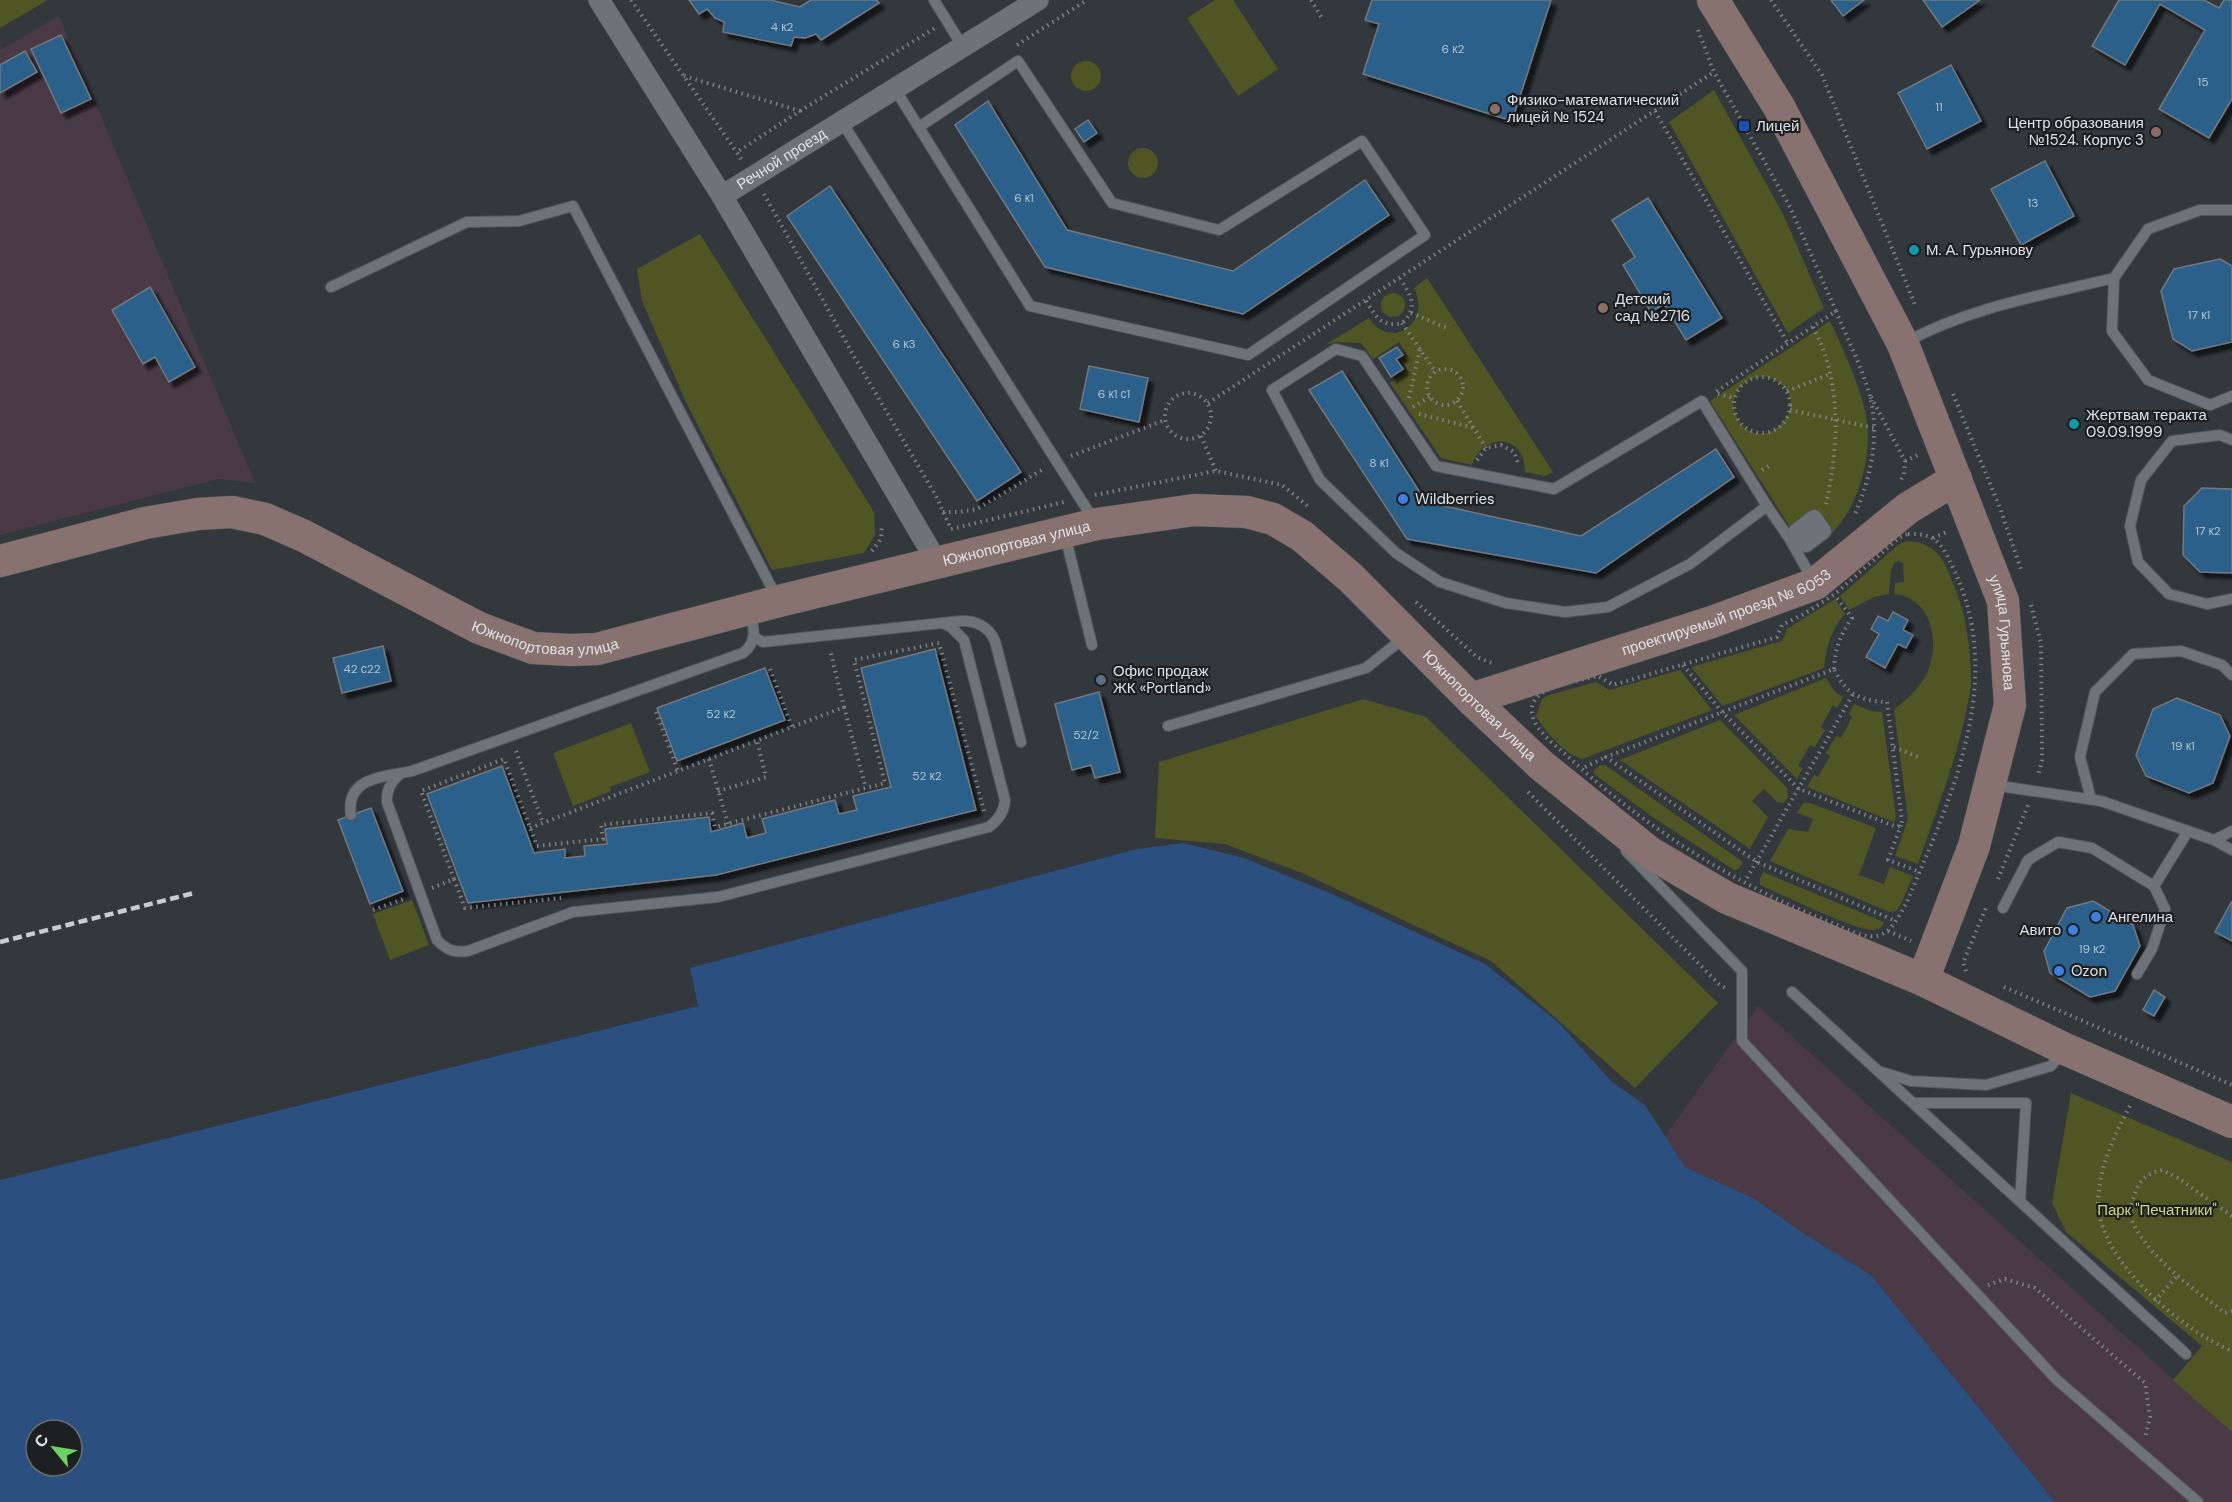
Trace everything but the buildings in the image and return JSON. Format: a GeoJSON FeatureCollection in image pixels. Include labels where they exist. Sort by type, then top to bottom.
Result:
{"type":"FeatureCollection","features":[{"type":"Feature","properties":{"kind":"main road","name":"улица Гурьянова"},"geometry":{"type":"LineString","coordinates":[[1704,13],[1779,108],[1903,344],[2003,601],[2010,705],[1974,846],[1923,980]]}},
{"type":"Feature","properties":{"kind":"main road","name":"проектируемый проезд № 6053"},"geometry":{"type":"LineString","coordinates":[[1471,699],[1712,622],[1826,591],[1908,508],[1956,479]]}},
{"type":"Feature","properties":{"kind":"main road","name":"Южнопортовая улица"},"geometry":{"type":"LineString","coordinates":[[0,561],[145,523],[198,514],[232,512],[264,519],[304,536],[479,628],[533,648],[597,649],[761,616],[937,562],[1097,524],[1194,510],[1247,512],[1274,519],[1302,536],[1351,578],[1471,699],[1535,778],[1649,852],[1727,898],[1923,980]]}},
{"type":"Feature","properties":{"kind":"main road"},"geometry":{"type":"LineString","coordinates":[[1923,980],[2065,1049],[2232,1122]]}},
{"type":"Feature","properties":{"kind":"street","name":"Речной проезд"},"geometry":{"type":"LineString","coordinates":[[599,0],[722,196],[1038,0]]}},
{"type":"Feature","properties":{"kind":"street"},"geometry":{"type":"LineString","coordinates":[[722,196],[937,562]]}},
{"type":"Feature","properties":{"kind":"lane"},"geometry":{"type":"LineString","coordinates":[[934,0],[963,46]]}},
{"type":"Feature","properties":{"kind":"lane"},"geometry":{"type":"LineString","coordinates":[[895,89],[1030,306],[1248,355],[1425,235],[1362,141],[1219,230],[1112,202],[1018,62],[919,127]]}},
{"type":"Feature","properties":{"kind":"lane"},"geometry":{"type":"LineString","coordinates":[[842,122],[1097,524]]}},
{"type":"Feature","properties":{"kind":"lane"},"geometry":{"type":"LineString","coordinates":[[331,287],[467,222],[519,221],[573,206],[761,616],[763,642],[942,623],[969,621],[979,624],[992,635],[1021,742]]}},
{"type":"Feature","properties":{"kind":"lane"},"geometry":{"type":"LineString","coordinates":[[2232,210],[2200,210],[2148,229],[2114,278],[2112,331],[2148,380],[2210,405],[2232,396]]}},
{"type":"Feature","properties":{"kind":"lane"},"geometry":{"type":"LineString","coordinates":[[1903,344],[1925,332],[1977,312],[2114,278]]}},
{"type":"Feature","properties":{"kind":"lane"},"geometry":{"type":"LineString","coordinates":[[1767,506],[1690,564],[1608,607],[1565,612],[1506,603],[1440,582],[1396,553],[1320,480],[1272,390],[1336,349],[1362,356],[1436,466],[1554,489],[1702,401],[1767,506],[1826,591]]}},
{"type":"Feature","properties":{"kind":"lane"},"geometry":{"type":"LineString","coordinates":[[2232,440],[2220,435],[2172,441],[2140,480],[2130,526],[2138,561],[2169,594],[2207,604],[2232,599]]}},
{"type":"Feature","properties":{"kind":"lane"},"geometry":{"type":"LineString","coordinates":[[1065,532],[1092,645]]}},
{"type":"Feature","properties":{"kind":"lane"},"geometry":{"type":"LineString","coordinates":[[351,815],[351,797],[366,781],[401,773],[510,736],[743,653],[750,647],[761,616]]}},
{"type":"Feature","properties":{"kind":"lane"},"geometry":{"type":"LineString","coordinates":[[401,773],[388,788],[387,802],[437,940],[443,946],[460,952],[573,912],[718,897],[989,827],[1002,814],[1005,800],[964,640],[951,627],[942,623]]}},
{"type":"Feature","properties":{"kind":"lane"},"geometry":{"type":"LineString","coordinates":[[1168,726],[1366,668],[1408,636]]}},
{"type":"Feature","properties":{"kind":"lane"},"geometry":{"type":"LineString","coordinates":[[2091,799],[2080,757],[2095,692],[2133,654],[2181,651],[2222,665],[2232,675]]}},
{"type":"Feature","properties":{"kind":"lane"},"geometry":{"type":"LineString","coordinates":[[1535,778],[1610,835],[1742,971],[1742,1041],[2057,1380],[2198,1502]]}},
{"type":"Feature","properties":{"kind":"lane"},"geometry":{"type":"LineString","coordinates":[[1990,784],[2101,801],[2214,840],[2232,850]]}},
{"type":"Feature","properties":{"kind":"lane"},"geometry":{"type":"LineString","coordinates":[[2154,886],[2188,831]]}},
{"type":"Feature","properties":{"kind":"lane"},"geometry":{"type":"LineString","coordinates":[[2214,840],[2232,831]]}},
{"type":"Feature","properties":{"kind":"lane"},"geometry":{"type":"LineString","coordinates":[[2003,908],[2028,860],[2058,842],[2092,848],[2154,886],[2165,909],[2152,949],[2136,974]]}},
{"type":"Feature","properties":{"kind":"lane"},"geometry":{"type":"LineString","coordinates":[[1792,992],[2186,1354]]}},
{"type":"Feature","properties":{"kind":"lane"},"geometry":{"type":"LineString","coordinates":[[1878,1071],[1911,1081],[1986,1084],[2051,1066],[2065,1049]]}},
{"type":"Feature","properties":{"kind":"lane"},"geometry":{"type":"LineString","coordinates":[[1913,1103],[2026,1103],[2020,1201]]}},
{"type":"Feature","properties":{"kind":"path"},"geometry":{"type":"LineString","coordinates":[[632,0],[754,176],[855,358],[936,496]]}},
{"type":"Feature","properties":{"kind":"path"},"geometry":{"type":"LineString","coordinates":[[1311,0],[1323,20]]}},
{"type":"Feature","properties":{"kind":"path"},"geometry":{"type":"LineString","coordinates":[[1704,13],[1705,45],[1714,72],[1790,207],[1836,311],[1869,394],[1905,461],[1904,474],[1897,486]]}},
{"type":"Feature","properties":{"kind":"path"},"geometry":{"type":"LineString","coordinates":[[737,152],[947,20]]}},
{"type":"Feature","properties":{"kind":"path"},"geometry":{"type":"LineString","coordinates":[[1208,403],[1714,72]]}},
{"type":"Feature","properties":{"kind":"path"},"geometry":{"type":"LineString","coordinates":[[683,76],[800,111]]}},
{"type":"Feature","properties":{"kind":"path"},"geometry":{"type":"LineString","coordinates":[[1655,111],[1788,344]]}},
{"type":"Feature","properties":{"kind":"path"},"geometry":{"type":"LineString","coordinates":[[1366,301],[1381,322],[1402,323],[1411,313],[1412,300],[1400,279]]}},
{"type":"Feature","properties":{"kind":"path"},"geometry":{"type":"LineString","coordinates":[[1702,401],[1836,311]]}},
{"type":"Feature","properties":{"kind":"path"},"geometry":{"type":"LineString","coordinates":[[1411,313],[1447,328]]}},
{"type":"Feature","properties":{"kind":"path"},"geometry":{"type":"LineString","coordinates":[[1402,323],[1436,373]]}},
{"type":"Feature","properties":{"kind":"path"},"geometry":{"type":"LineString","coordinates":[[1813,327],[1825,348],[1837,420],[1834,471],[1826,506],[1814,519]]}},
{"type":"Feature","properties":{"kind":"path"},"geometry":{"type":"LineString","coordinates":[[1420,349],[1407,411],[1474,428]]}},
{"type":"Feature","properties":{"kind":"path"},"geometry":{"type":"LineString","coordinates":[[1449,370],[1459,376],[1463,386],[1457,401],[1445,405],[1439,404],[1430,397],[1428,384],[1436,373],[1449,370]]}},
{"type":"Feature","properties":{"kind":"path"},"geometry":{"type":"LineString","coordinates":[[1787,391],[1830,374]]}},
{"type":"Feature","properties":{"kind":"path"},"geometry":{"type":"LineString","coordinates":[[1763,376],[1781,383],[1787,391],[1790,410],[1786,419],[1773,431],[1756,433],[1740,424],[1733,407],[1734,398],[1738,389],[1745,382],[1763,376]]}},
{"type":"Feature","properties":{"kind":"path"},"geometry":{"type":"LineString","coordinates":[[1191,393],[1201,396],[1208,403],[1212,413],[1211,424],[1206,433],[1201,436],[1197,439],[1186,440],[1176,437],[1168,430],[1165,420],[1166,409],[1171,400],[1180,394],[1191,393]]}},
{"type":"Feature","properties":{"kind":"path"},"geometry":{"type":"LineString","coordinates":[[1713,393],[1734,398]]}},
{"type":"Feature","properties":{"kind":"path"},"geometry":{"type":"LineString","coordinates":[[1852,521],[1864,495],[1871,465],[1875,428],[1869,394]]}},
{"type":"Feature","properties":{"kind":"path"},"geometry":{"type":"LineString","coordinates":[[1457,401],[1486,448]]}},
{"type":"Feature","properties":{"kind":"path"},"geometry":{"type":"LineString","coordinates":[[1790,410],[1875,428]]}},
{"type":"Feature","properties":{"kind":"path"},"geometry":{"type":"LineString","coordinates":[[1201,436],[1216,471]]}},
{"type":"Feature","properties":{"kind":"path"},"geometry":{"type":"LineString","coordinates":[[1474,473],[1477,459],[1486,448],[1501,445],[1514,453],[1519,466],[1519,482]]}},
{"type":"Feature","properties":{"kind":"path"},"geometry":{"type":"LineString","coordinates":[[1921,534],[1933,538],[1942,545],[1958,577],[1972,628],[1976,665],[1968,739],[1954,784],[1906,904],[1896,921],[1882,935],[1873,937],[1856,933],[1806,913],[1745,883],[1668,836],[1581,768],[1545,735],[1534,721],[1531,710],[1538,694],[1548,689],[1598,676],[1613,685],[1777,637],[1782,625],[1835,594],[1900,537],[1921,534]]}},
{"type":"Feature","properties":{"kind":"path"},"geometry":{"type":"LineString","coordinates":[[1826,591],[1852,618],[1839,639],[1835,654],[1834,669],[1841,682],[1853,694],[1870,702],[1887,702],[1902,821],[1888,860],[1920,872]]}},
{"type":"Feature","properties":{"kind":"path"},"geometry":{"type":"LineString","coordinates":[[827,635],[865,785]]}},
{"type":"Feature","properties":{"kind":"path"},"geometry":{"type":"LineString","coordinates":[[572,897],[465,908],[422,791],[504,759],[537,846],[603,839],[601,825],[712,813],[715,827],[885,783],[854,660],[939,643],[985,814]]}},
{"type":"Feature","properties":{"kind":"path"},"geometry":{"type":"LineString","coordinates":[[1683,664],[1722,712],[1798,789],[1897,827],[1900,825]]}},
{"type":"Feature","properties":{"kind":"path"},"geometry":{"type":"LineString","coordinates":[[770,669],[792,728]]}},
{"type":"Feature","properties":{"kind":"path"},"geometry":{"type":"LineString","coordinates":[[1581,768],[1834,669]]}},
{"type":"Feature","properties":{"kind":"path"},"geometry":{"type":"LineString","coordinates":[[1745,883],[1853,694]]}},
{"type":"Feature","properties":{"kind":"path"},"geometry":{"type":"LineString","coordinates":[[530,828],[844,707]]}},
{"type":"Feature","properties":{"kind":"path"},"geometry":{"type":"LineString","coordinates":[[656,712],[678,771]]}},
{"type":"Feature","properties":{"kind":"path"},"geometry":{"type":"LineString","coordinates":[[510,736],[543,823]]}},
{"type":"Feature","properties":{"kind":"path"},"geometry":{"type":"LineString","coordinates":[[718,791],[766,777],[757,741]]}},
{"type":"Feature","properties":{"kind":"path"},"geometry":{"type":"LineString","coordinates":[[1893,747],[1918,757]]}},
{"type":"Feature","properties":{"kind":"path"},"geometry":{"type":"LineString","coordinates":[[1606,758],[1757,862],[1896,921]]}},
{"type":"Feature","properties":{"kind":"path"},"geometry":{"type":"LineString","coordinates":[[710,759],[728,824]]}},
{"type":"Feature","properties":{"kind":"path"},"geometry":{"type":"LineString","coordinates":[[1535,778],[1719,984],[1742,1000]]}},
{"type":"Feature","properties":{"kind":"path"},"geometry":{"type":"LineString","coordinates":[[373,910],[454,879]]}},
{"type":"Feature","properties":{"kind":"path"},"geometry":{"type":"LineString","coordinates":[[2156,1052],[2108,1148],[2102,1170],[2098,1201],[2100,1219],[2106,1236],[2136,1280],[2155,1301],[2178,1320],[2232,1351]]}},
{"type":"Feature","properties":{"kind":"path"},"geometry":{"type":"LineString","coordinates":[[2232,1216],[2178,1178],[2162,1170],[2148,1174],[2137,1187],[2131,1207],[2132,1222],[2153,1252],[2225,1313],[2232,1311]]}},
{"type":"Feature","properties":{"kind":"path"},"geometry":{"type":"LineString","coordinates":[[2155,1301],[2178,1275]]}},
{"type":"Feature","properties":{"kind":"path"},"geometry":{"type":"LineString","coordinates":[[1974,1290],[2005,1279],[2035,1288],[2145,1383],[2151,1417],[2141,1453]]}},
{"type":"Feature","properties":{"kind":"shaded area"},"geometry":{"type":"Polygon","coordinates":[[[59,16],[255,483],[218,479],[0,535],[0,50],[59,16]]]}},
{"type":"Feature","properties":{"kind":"shaded area"},"geometry":{"type":"Polygon","coordinates":[[[1758,1006],[2232,1432],[2232,1502],[2055,1502],[1871,1275],[1803,1233],[1755,1199],[1685,1167],[1665,1136],[1758,1006]]]}},
{"type":"Feature","properties":{"kind":"green space"},"geometry":{"type":"Polygon","coordinates":[[[0,0],[48,0],[0,28],[0,0]]]}},
{"type":"Feature","properties":{"kind":"green space"},"geometry":{"type":"Polygon","coordinates":[[[1215,0],[1233,0],[1278,69],[1238,96],[1187,18],[1215,0]]]}},
{"type":"Feature","properties":{"kind":"green space"},"geometry":{"type":"Polygon","coordinates":[[[1086,61],[1097,65],[1101,76],[1097,87],[1086,91],[1075,87],[1071,76],[1075,65],[1086,61]]]}},
{"type":"Feature","properties":{"kind":"green space"},"geometry":{"type":"Polygon","coordinates":[[[1714,90],[1784,216],[1824,308],[1788,333],[1669,122],[1714,90]]]}},
{"type":"Feature","properties":{"kind":"green space"},"geometry":{"type":"Polygon","coordinates":[[[1143,148],[1154,152],[1158,163],[1154,174],[1143,178],[1132,174],[1128,163],[1132,152],[1143,148]]]}},
{"type":"Feature","properties":{"kind":"green space"},"geometry":{"type":"Polygon","coordinates":[[[700,234],[874,512],[875,535],[864,553],[772,570],[686,402],[642,301],[637,269],[700,234]]]}},
{"type":"Feature","properties":{"kind":"green space"},"geometry":{"type":"Polygon","coordinates":[[[1427,278],[1553,472],[1545,476],[1525,472],[1523,458],[1518,450],[1504,442],[1496,442],[1481,450],[1472,465],[1441,458],[1390,383],[1408,371],[1402,361],[1408,356],[1399,342],[1373,359],[1361,343],[1335,342],[1325,345],[1369,318],[1378,328],[1388,332],[1398,332],[1406,328],[1418,312],[1418,300],[1414,288],[1427,278]]]}},
{"type":"Feature","properties":{"kind":"green space"},"geometry":{"type":"Polygon","coordinates":[[[1393,293],[1402,296],[1405,305],[1402,314],[1393,317],[1384,314],[1381,305],[1384,296],[1393,293]]]}},
{"type":"Feature","properties":{"kind":"green space"},"geometry":{"type":"Polygon","coordinates":[[[1830,321],[1860,393],[1867,419],[1868,437],[1867,455],[1858,492],[1850,508],[1829,536],[1805,551],[1710,401],[1830,321]],[[1763,376],[1742,385],[1735,397],[1734,411],[1749,431],[1762,434],[1774,430],[1784,420],[1790,408],[1789,396],[1781,384],[1763,376]]]}},
{"type":"Feature","properties":{"kind":"green space"},"geometry":{"type":"Polygon","coordinates":[[[1906,541],[1925,544],[1937,553],[1946,566],[1958,594],[1964,618],[1971,669],[1970,693],[1956,751],[1918,864],[1895,856],[1908,819],[1894,709],[1914,692],[1928,671],[1933,647],[1930,623],[1925,612],[1917,604],[1907,597],[1894,594],[1895,583],[1904,582],[1903,564],[1899,561],[1894,563],[1891,571],[1889,594],[1874,597],[1849,610],[1840,596],[1898,545],[1906,541]]]}},
{"type":"Feature","properties":{"kind":"green space"},"geometry":{"type":"Polygon","coordinates":[[[1835,599],[1845,614],[1830,639],[1824,668],[1723,706],[1691,667],[1782,641],[1787,629],[1835,599]]]}},
{"type":"Feature","properties":{"kind":"green space"},"geometry":{"type":"Polygon","coordinates":[[[1680,670],[1712,710],[1582,759],[1562,747],[1536,716],[1542,699],[1549,695],[1596,682],[1609,690],[1680,670]]]}},
{"type":"Feature","properties":{"kind":"green space"},"geometry":{"type":"Polygon","coordinates":[[[1826,678],[1835,692],[1843,697],[1837,708],[1833,705],[1821,727],[1825,730],[1815,747],[1810,745],[1798,766],[1803,768],[1797,779],[1734,715],[1826,678]]]}},
{"type":"Feature","properties":{"kind":"green space"},"geometry":{"type":"Polygon","coordinates":[[[1363,699],[1426,717],[1718,1003],[1635,1088],[1491,961],[1302,873],[1225,844],[1155,838],[1159,762],[1363,699]]]}},
{"type":"Feature","properties":{"kind":"green space"},"geometry":{"type":"Polygon","coordinates":[[[1854,704],[1871,711],[1882,712],[1896,817],[1894,822],[1807,787],[1814,775],[1818,777],[1830,756],[1826,753],[1836,736],[1841,738],[1852,717],[1849,714],[1854,704]]]}},
{"type":"Feature","properties":{"kind":"green space"},"geometry":{"type":"Polygon","coordinates":[[[1720,720],[1787,788],[1788,797],[1784,803],[1777,802],[1764,789],[1752,801],[1768,817],[1750,849],[1620,760],[1720,720]]]}},
{"type":"Feature","properties":{"kind":"green space"},"geometry":{"type":"Polygon","coordinates":[[[631,723],[650,772],[610,787],[611,791],[573,806],[553,753],[631,723]]]}},
{"type":"Feature","properties":{"kind":"green space"},"geometry":{"type":"Polygon","coordinates":[[[1600,765],[1605,765],[1743,862],[1739,869],[1734,870],[1654,818],[1594,774],[1594,770],[1600,765]]]}},
{"type":"Feature","properties":{"kind":"green space"},"geometry":{"type":"Polygon","coordinates":[[[1803,803],[1810,803],[1876,828],[1859,875],[1884,884],[1890,867],[1913,876],[1896,911],[1889,912],[1770,861],[1788,829],[1808,832],[1813,819],[1797,813],[1803,803]]]}},
{"type":"Feature","properties":{"kind":"green space"},"geometry":{"type":"Polygon","coordinates":[[[1763,872],[1884,922],[1874,930],[1836,919],[1760,885],[1763,872]]]}},
{"type":"Feature","properties":{"kind":"green space"},"geometry":{"type":"Polygon","coordinates":[[[412,900],[429,945],[390,960],[373,914],[412,900]]]}},
{"type":"Feature","properties":{"kind":"green space","name":"Парк \"Печатники\""},"geometry":{"type":"Polygon","coordinates":[[[2071,1093],[2232,1162],[2232,1432],[2173,1380],[2202,1346],[2066,1232],[2052,1203],[2071,1093]]]}},
{"type":"Feature","properties":{"kind":"water"},"geometry":{"type":"Polygon","coordinates":[[[1183,843],[1244,858],[1332,894],[1485,964],[1558,1022],[1612,1082],[1645,1105],[1685,1167],[1755,1199],[1803,1233],[1871,1275],[2055,1502],[0,1502],[0,1180],[698,1006],[690,968],[1137,849],[1183,843]]]}},
{"type":"Feature","properties":{"kind":"railway"},"geometry":{"type":"LineString","coordinates":[[0,942],[194,893]]}},
{"type":"Feature","properties":{"kind":"place","name":"Физико-математический лицей № 1524"},"geometry":{"type":"Point","coordinates":[1495,109]}},
{"type":"Feature","properties":{"kind":"place","name":"Лицей"},"geometry":{"type":"Point","coordinates":[1744,126]}},
{"type":"Feature","properties":{"kind":"place","name":"Центр образования №1524. Корпус 3"},"geometry":{"type":"Point","coordinates":[2156,132]}},
{"type":"Feature","properties":{"kind":"place","name":"М. А. Гурьянову"},"geometry":{"type":"Point","coordinates":[1914,250]}},
{"type":"Feature","properties":{"kind":"place","name":"Детский сад №2716"},"geometry":{"type":"Point","coordinates":[1603,308]}},
{"type":"Feature","properties":{"kind":"place","name":"Жертвам теракта 09.09.1999"},"geometry":{"type":"Point","coordinates":[2074,424]}},
{"type":"Feature","properties":{"kind":"place","name":"Wildberries"},"geometry":{"type":"Point","coordinates":[1403,499]}},
{"type":"Feature","properties":{"kind":"place","name":"Офис продаж ЖК «Portland»"},"geometry":{"type":"Point","coordinates":[1101,680]}},
{"type":"Feature","properties":{"kind":"place","name":"Ангелина"},"geometry":{"type":"Point","coordinates":[2096,917]}},
{"type":"Feature","properties":{"kind":"place","name":"Авито"},"geometry":{"type":"Point","coordinates":[2073,930]}},
{"type":"Feature","properties":{"kind":"place","name":"Ozon"},"geometry":{"type":"Point","coordinates":[2059,971]}}]}
